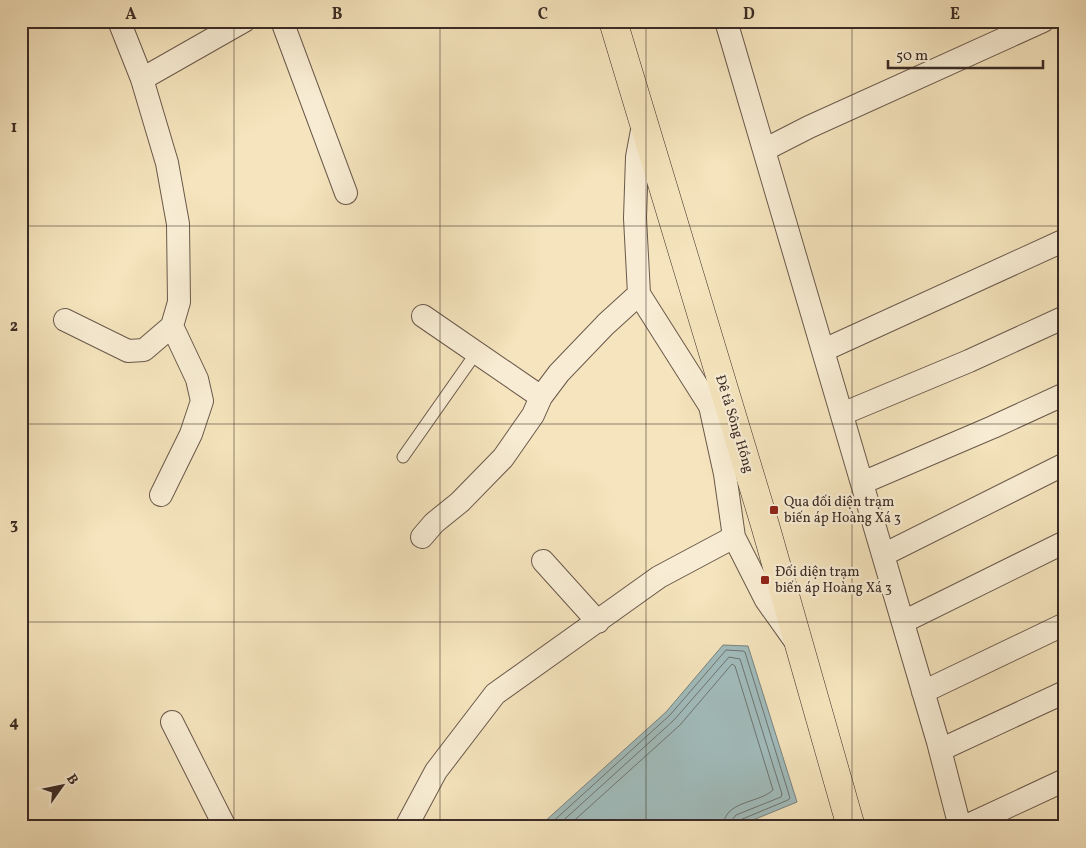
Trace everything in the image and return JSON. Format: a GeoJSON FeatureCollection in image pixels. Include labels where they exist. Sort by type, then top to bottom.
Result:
{"type":"FeatureCollection","features":[{"type":"Feature","properties":{"kind":"main road","name":"Đê tả Sông Hồng"},"geometry":{"type":"LineString","coordinates":[[613,21],[643,124],[718,402],[800,647],[851,827]]}},
{"type":"Feature","properties":{"kind":"street"},"geometry":{"type":"LineString","coordinates":[[64,320],[128,351],[144,350],[172,326],[179,302],[178,224],[167,163],[142,79],[119,21]]}},
{"type":"Feature","properties":{"kind":"street"},"geometry":{"type":"LineString","coordinates":[[142,79],[244,21]]}},
{"type":"Feature","properties":{"kind":"street"},"geometry":{"type":"LineString","coordinates":[[282,21],[346,193]]}},
{"type":"Feature","properties":{"kind":"street"},"geometry":{"type":"LineString","coordinates":[[726,21],[903,622],[960,827]]}},
{"type":"Feature","properties":{"kind":"street"},"geometry":{"type":"LineString","coordinates":[[764,150],[809,127],[1043,21]]}},
{"type":"Feature","properties":{"kind":"street"},"geometry":{"type":"LineString","coordinates":[[643,124],[637,157],[635,218],[640,294],[718,402],[725,474],[734,537],[766,600],[800,647]]}},
{"type":"Feature","properties":{"kind":"street"},"geometry":{"type":"LineString","coordinates":[[824,350],[1065,240]]}},
{"type":"Feature","properties":{"kind":"street"},"geometry":{"type":"LineString","coordinates":[[422,537],[434,523],[460,502],[503,458],[533,415],[541,397],[559,373],[606,324],[640,294]]}},
{"type":"Feature","properties":{"kind":"street"},"geometry":{"type":"LineString","coordinates":[[423,316],[541,397]]}},
{"type":"Feature","properties":{"kind":"street"},"geometry":{"type":"LineString","coordinates":[[842,414],[969,361],[1065,318]]}},
{"type":"Feature","properties":{"kind":"street"},"geometry":{"type":"LineString","coordinates":[[162,495],[191,434],[202,402],[197,379],[172,326]]}},
{"type":"Feature","properties":{"kind":"street"},"geometry":{"type":"LineString","coordinates":[[862,483],[1065,394]]}},
{"type":"Feature","properties":{"kind":"street"},"geometry":{"type":"LineString","coordinates":[[883,555],[1065,464]]}},
{"type":"Feature","properties":{"kind":"street"},"geometry":{"type":"LineString","coordinates":[[406,827],[436,771],[495,694],[659,577],[734,537]]}},
{"type":"Feature","properties":{"kind":"street"},"geometry":{"type":"LineString","coordinates":[[903,622],[1065,542]]}},
{"type":"Feature","properties":{"kind":"street"},"geometry":{"type":"LineString","coordinates":[[543,561],[598,622]]}},
{"type":"Feature","properties":{"kind":"street"},"geometry":{"type":"LineString","coordinates":[[923,692],[1065,624]]}},
{"type":"Feature","properties":{"kind":"street"},"geometry":{"type":"LineString","coordinates":[[940,750],[1065,692]]}},
{"type":"Feature","properties":{"kind":"street"},"geometry":{"type":"LineString","coordinates":[[172,722],[225,827]]}},
{"type":"Feature","properties":{"kind":"street"},"geometry":{"type":"LineString","coordinates":[[964,827],[1065,780]]}},
{"type":"Feature","properties":{"kind":"lane"},"geometry":{"type":"LineString","coordinates":[[403,457],[476,353]]}},
{"type":"Feature","properties":{"kind":"water"},"geometry":{"type":"Polygon","coordinates":[[[723,645],[748,646],[797,802],[736,827],[542,827],[543,823],[666,712],[723,645]]]}},
{"type":"Feature","properties":{"kind":"place","name":"Qua đối diện trạm biến áp Hoàng Xá 3"},"geometry":{"type":"Point","coordinates":[774,510]}},
{"type":"Feature","properties":{"kind":"place","name":"Đối diện trạm biến áp Hoàng Xá 3"},"geometry":{"type":"Point","coordinates":[765,580]}}]}
